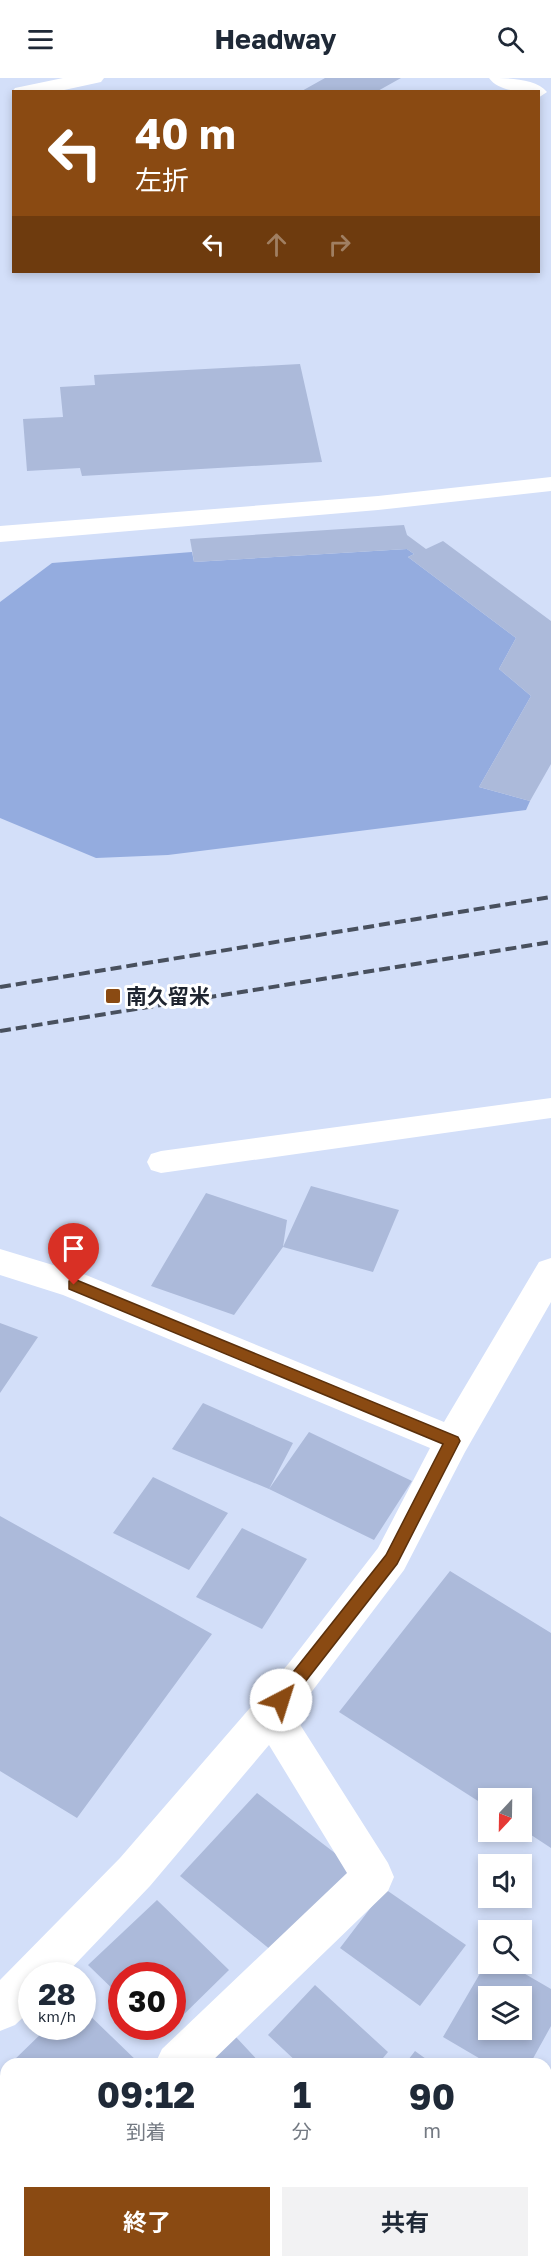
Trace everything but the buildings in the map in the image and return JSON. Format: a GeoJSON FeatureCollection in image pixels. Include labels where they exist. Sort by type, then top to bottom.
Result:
{"type":"FeatureCollection","features":[{"type":"Feature","properties":{"kind":"street"},"geometry":{"type":"LineString","coordinates":[[32,90],[94,78]]}},
{"type":"Feature","properties":{"kind":"street"},"geometry":{"type":"LineString","coordinates":[[499,78],[532,90]]}},
{"type":"Feature","properties":{"kind":"street"},"geometry":{"type":"LineString","coordinates":[[0,534],[378,503],[551,484]]}},
{"type":"Feature","properties":{"kind":"street"},"geometry":{"type":"LineString","coordinates":[[0,1262],[74,1285],[452,1441]]}},
{"type":"Feature","properties":{"kind":"street"},"geometry":{"type":"LineString","coordinates":[[48,1962],[135,1872],[271,1713],[391,1560],[452,1441],[551,1271]]}},
{"type":"Feature","properties":{"kind":"street"},"geometry":{"type":"LineString","coordinates":[[183,2058],[373,1876],[271,1713]]}},
{"type":"Feature","properties":{"kind":"street"},"geometry":{"type":"LineString","coordinates":[[0,2010],[18,1992]]}},
{"type":"Feature","properties":{"kind":"lane"},"geometry":{"type":"LineString","coordinates":[[161,1162],[551,1108]]}},
{"type":"Feature","properties":{"kind":"shaded area"},"geometry":{"type":"Polygon","coordinates":[[[407,549],[414,554],[408,557],[516,638],[499,669],[531,696],[479,787],[530,801],[526,810],[168,855],[96,858],[0,818],[0,602],[52,563],[192,552],[194,562],[407,549]]]}},
{"type":"Feature","properties":{"kind":"railway"},"geometry":{"type":"LineString","coordinates":[[0,987],[551,897]]}},
{"type":"Feature","properties":{"kind":"railway"},"geometry":{"type":"LineString","coordinates":[[0,1031],[551,942]]}},
{"type":"Feature","properties":{"kind":"place","name":"南久留米"},"geometry":{"type":"Point","coordinates":[113,996]}},
{"type":"Feature","properties":{"kind":"route"},"geometry":{"type":"LineString","coordinates":[[74,1285],[452,1441],[391,1560],[281,1700]]}}]}
